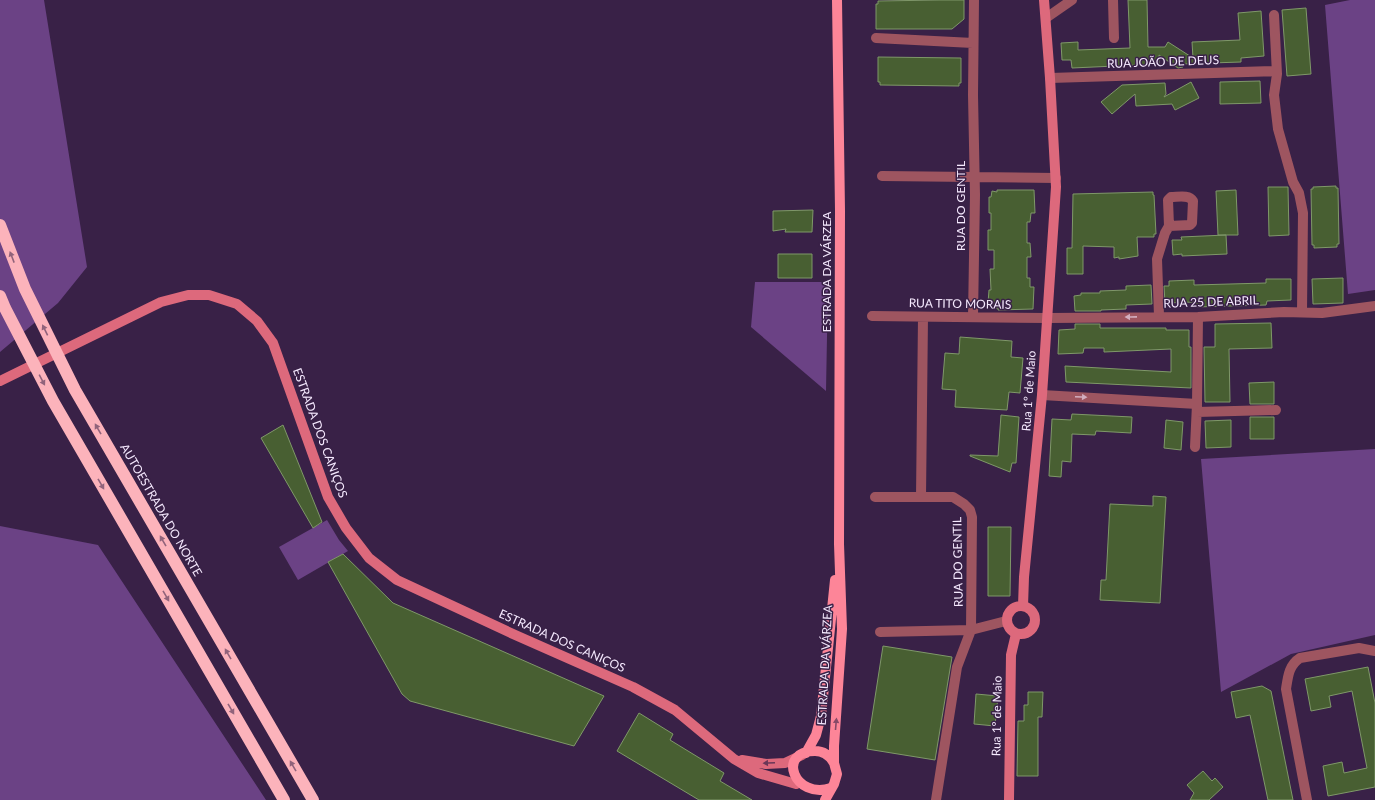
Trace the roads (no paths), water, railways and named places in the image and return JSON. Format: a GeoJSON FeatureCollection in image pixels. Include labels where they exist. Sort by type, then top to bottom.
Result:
{"type":"FeatureCollection","features":[{"type":"Feature","properties":{"kind":"highway","name":"AUTOESTRADA DO NORTE"},"geometry":{"type":"LineString","coordinates":[[0,225],[25,289],[75,390],[313,800]]}},
{"type":"Feature","properties":{"kind":"highway"},"geometry":{"type":"LineString","coordinates":[[0,296],[53,401],[284,800]]}},
{"type":"Feature","properties":{"kind":"main road","name":"ESTRADA DA VÁRZEA"},"geometry":{"type":"LineString","coordinates":[[825,800],[830,788],[834,784],[836,774],[834,763],[834,746],[842,630],[839,544],[840,211],[837,0]]}},
{"type":"Feature","properties":{"kind":"main road","name":"ESTRADA DA VÁRZEA"},"geometry":{"type":"LineString","coordinates":[[799,789],[794,780],[793,767],[795,762],[804,754],[816,735],[821,716],[839,544]]}},
{"type":"Feature","properties":{"kind":"main road"},"geometry":{"type":"LineString","coordinates":[[804,754],[815,751],[824,753],[832,759],[834,763]]}},
{"type":"Feature","properties":{"kind":"main road"},"geometry":{"type":"LineString","coordinates":[[799,789],[816,795],[822,794],[830,788]]}},
{"type":"Feature","properties":{"kind":"street","name":"RUA DO GENTIL"},"geometry":{"type":"LineString","coordinates":[[973,317],[975,178],[973,95],[974,0]]}},
{"type":"Feature","properties":{"kind":"street","name":"Rua 1º de Maio"},"geometry":{"type":"LineString","coordinates":[[1022,606],[1042,395],[1056,178],[1044,0]]}},
{"type":"Feature","properties":{"kind":"street"},"geometry":{"type":"LineString","coordinates":[[1046,18],[1072,0]]}},
{"type":"Feature","properties":{"kind":"street"},"geometry":{"type":"LineString","coordinates":[[1113,0],[1114,38]]}},
{"type":"Feature","properties":{"kind":"street"},"geometry":{"type":"LineString","coordinates":[[1274,15],[1276,71],[1274,95],[1278,129],[1293,182],[1299,193],[1303,213],[1302,312]]}},
{"type":"Feature","properties":{"kind":"street"},"geometry":{"type":"LineString","coordinates":[[876,38],[973,43]]}},
{"type":"Feature","properties":{"kind":"street","name":"RUA JOÃO DE DEUS"},"geometry":{"type":"LineString","coordinates":[[1050,78],[1276,71]]}},
{"type":"Feature","properties":{"kind":"street"},"geometry":{"type":"LineString","coordinates":[[882,176],[1056,178]]}},
{"type":"Feature","properties":{"kind":"street"},"geometry":{"type":"LineString","coordinates":[[1159,316],[1157,259],[1169,226]]}},
{"type":"Feature","properties":{"kind":"street","name":"ESTRADA DOS CANIÇOS"},"geometry":{"type":"LineString","coordinates":[[0,381],[161,302],[188,295],[209,295],[237,304],[257,321],[272,343],[328,497],[346,528],[369,558],[397,580],[513,634],[633,687],[675,710],[734,759],[758,773],[799,789]]}},
{"type":"Feature","properties":{"kind":"street","name":"RUA 25 DE ABRIL"},"geometry":{"type":"LineString","coordinates":[[1047,318],[1159,316],[1198,317],[1284,312],[1322,313],[1375,306]]}},
{"type":"Feature","properties":{"kind":"street","name":"RUA TITO MORAIS"},"geometry":{"type":"LineString","coordinates":[[872,316],[1047,318]]}},
{"type":"Feature","properties":{"kind":"street"},"geometry":{"type":"LineString","coordinates":[[921,497],[922,317]]}},
{"type":"Feature","properties":{"kind":"street"},"geometry":{"type":"LineString","coordinates":[[1195,447],[1198,317]]}},
{"type":"Feature","properties":{"kind":"street"},"geometry":{"type":"LineString","coordinates":[[1042,395],[1197,408],[1276,410]]}},
{"type":"Feature","properties":{"kind":"street","name":"RUA DO GENTIL"},"geometry":{"type":"LineString","coordinates":[[875,497],[949,497],[958,499],[968,507],[971,514],[971,630]]}},
{"type":"Feature","properties":{"kind":"street"},"geometry":{"type":"LineString","coordinates":[[1022,606],[1031,610],[1035,622],[1034,626],[1028,632],[1016,634],[1009,629],[1006,621],[1008,613],[1014,607],[1022,606]]}},
{"type":"Feature","properties":{"kind":"street"},"geometry":{"type":"LineString","coordinates":[[880,632],[971,630],[1006,621]]}},
{"type":"Feature","properties":{"kind":"street"},"geometry":{"type":"LineString","coordinates":[[936,800],[957,667],[971,630]]}},
{"type":"Feature","properties":{"kind":"street","name":"Rua 1º de Maio"},"geometry":{"type":"LineString","coordinates":[[1009,800],[1011,655],[1016,634]]}},
{"type":"Feature","properties":{"kind":"street"},"geometry":{"type":"LineString","coordinates":[[1308,800],[1286,689],[1288,673],[1294,662],[1300,658],[1359,648],[1375,651]]}},
{"type":"Feature","properties":{"kind":"street"},"geometry":{"type":"LineString","coordinates":[[734,759],[766,764],[785,763],[804,754]]}}]}
